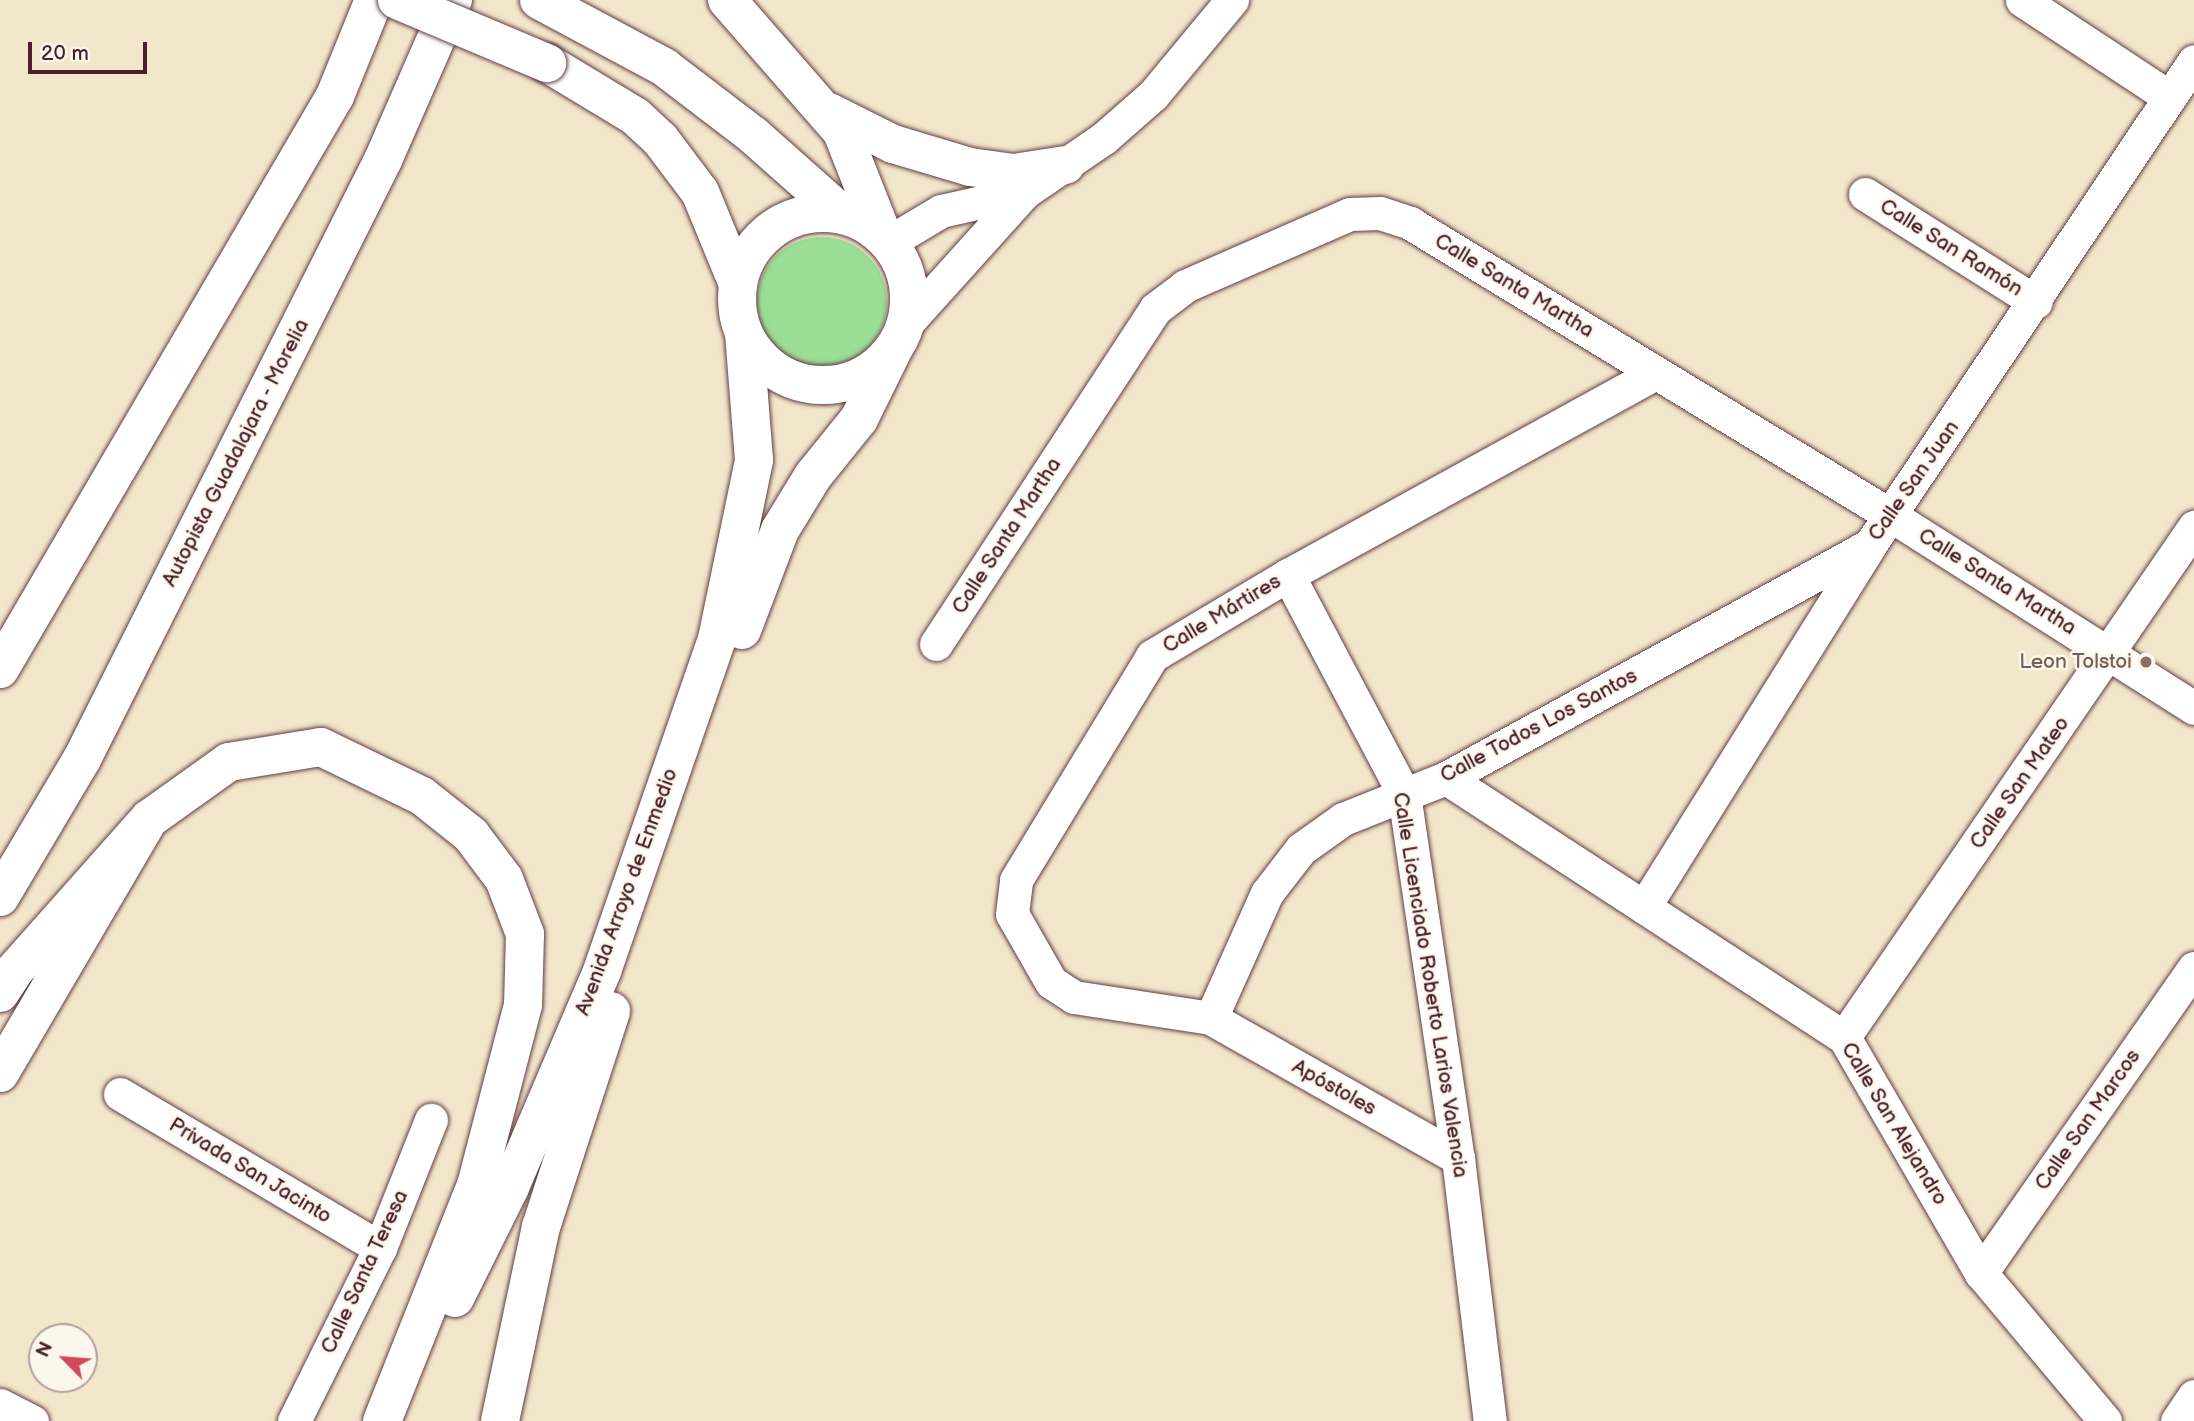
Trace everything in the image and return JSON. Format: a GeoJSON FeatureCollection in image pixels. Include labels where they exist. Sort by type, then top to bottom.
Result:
{"type":"FeatureCollection","features":[{"type":"Feature","properties":{"kind":"main road"},"geometry":{"type":"LineString","coordinates":[[0,669],[335,96],[374,0]]}},
{"type":"Feature","properties":{"kind":"main road","name":"Avenida Arroyo de Enmedio"},"geometry":{"type":"LineString","coordinates":[[394,1421],[510,1187],[602,971],[717,639],[754,460],[738,285],[700,192],[668,147],[635,116],[547,63],[397,0]]}},
{"type":"Feature","properties":{"kind":"main road","name":"Autopista Guadalajara - Morelia"},"geometry":{"type":"LineString","coordinates":[[0,897],[82,759],[383,160],[453,0]]}},
{"type":"Feature","properties":{"kind":"main road"},"geometry":{"type":"LineString","coordinates":[[727,0],[827,111],[893,144],[970,167],[1014,173],[1065,165]]}},
{"type":"Feature","properties":{"kind":"main road"},"geometry":{"type":"LineString","coordinates":[[554,7],[617,38],[708,98],[842,214],[886,239]]}},
{"type":"Feature","properties":{"kind":"main road","name":"Avenida Arroyo de Enmedio"},"geometry":{"type":"LineString","coordinates":[[500,1421],[541,1227],[584,1088],[748,612],[780,530],[813,475],[859,419],[900,337],[910,295],[904,267],[886,239],[855,155],[827,111]]}},
{"type":"Feature","properties":{"kind":"main road","name":"Avenida Arroyo de Enmedio"},"geometry":{"type":"LineString","coordinates":[[738,285],[747,258],[764,236],[779,226],[814,213],[842,214]]}},
{"type":"Feature","properties":{"kind":"main road","name":"Avenida Arroyo de Enmedio"},"geometry":{"type":"LineString","coordinates":[[744,334],[757,356],[778,373],[801,383],[827,386],[852,381],[875,368],[900,337]]}},
{"type":"Feature","properties":{"kind":"main road"},"geometry":{"type":"LineString","coordinates":[[0,993],[15,970],[149,819],[229,762],[321,747],[422,796],[471,835],[504,879],[525,934],[523,1005],[476,1185],[382,1421]]}},
{"type":"Feature","properties":{"kind":"main road"},"geometry":{"type":"LineString","coordinates":[[0,1073],[149,819]]}},
{"type":"Feature","properties":{"kind":"street"},"geometry":{"type":"LineString","coordinates":[[900,337],[1025,192],[1065,165],[1153,95],[1232,0]]}},
{"type":"Feature","properties":{"kind":"street"},"geometry":{"type":"LineString","coordinates":[[2022,0],[2169,97]]}},
{"type":"Feature","properties":{"kind":"street","name":"Calle San Juan"},"geometry":{"type":"LineString","coordinates":[[1644,907],[1870,545],[2036,302],[2194,61]]}},
{"type":"Feature","properties":{"kind":"street"},"geometry":{"type":"LineString","coordinates":[[886,239],[941,211],[1025,192]]}},
{"type":"Feature","properties":{"kind":"street","name":"Calle San Ramón"},"geometry":{"type":"LineString","coordinates":[[1865,194],[2036,302]]}},
{"type":"Feature","properties":{"kind":"street","name":"Calle Santa Martha"},"geometry":{"type":"LineString","coordinates":[[936,644],[1155,310],[1185,286],[1350,214],[1380,213],[1410,223],[1890,515],[2194,708]]}},
{"type":"Feature","properties":{"kind":"street","name":"Calle Mártires"},"geometry":{"type":"LineString","coordinates":[[1211,1018],[1074,996],[1051,982],[1012,914],[1016,880],[1152,656],[1287,575],[1655,373]]}},
{"type":"Feature","properties":{"kind":"street","name":"Calle San Mateo"},"geometry":{"type":"LineString","coordinates":[[1844,1037],[2194,527]]}},
{"type":"Feature","properties":{"kind":"street","name":"Calle Todos Los Santos"},"geometry":{"type":"LineString","coordinates":[[1211,1018],[1267,893],[1301,849],[1343,819],[1446,778],[1870,545]]}},
{"type":"Feature","properties":{"kind":"street","name":"Calle Licenciado Roberto Larios Valencia"},"geometry":{"type":"LineString","coordinates":[[1287,575],[1404,794],[1458,1158],[1490,1421]]}},
{"type":"Feature","properties":{"kind":"street","name":"Calle San Alejandro"},"geometry":{"type":"LineString","coordinates":[[1446,778],[1844,1037],[1981,1273],[2105,1421]]}},
{"type":"Feature","properties":{"kind":"street","name":"Calle San Marcos"},"geometry":{"type":"LineString","coordinates":[[1981,1273],[2194,968]]}},
{"type":"Feature","properties":{"kind":"street","name":"Apóstoles"},"geometry":{"type":"LineString","coordinates":[[1211,1018],[1458,1158]]}},
{"type":"Feature","properties":{"kind":"street","name":"Privada San Jacinto"},"geometry":{"type":"LineString","coordinates":[[120,1094],[380,1248]]}},
{"type":"Feature","properties":{"kind":"street","name":"Calle Santa Teresa"},"geometry":{"type":"LineString","coordinates":[[293,1421],[380,1248],[431,1120]]}},
{"type":"Feature","properties":{"kind":"street"},"geometry":{"type":"LineString","coordinates":[[2177,1421],[2194,1396]]}},
{"type":"Feature","properties":{"kind":"street"},"geometry":{"type":"LineString","coordinates":[[0,1405],[32,1421]]}},
{"type":"Feature","properties":{"kind":"green space"},"geometry":{"type":"Polygon","coordinates":[[[822,237],[847,242],[868,256],[882,277],[887,302],[882,327],[868,348],[847,362],[822,367],[797,362],[776,348],[762,327],[757,302],[762,277],[776,256],[797,242],[822,237]]]}},
{"type":"Feature","properties":{"kind":"place","name":"Leon Tolstoi"},"geometry":{"type":"Point","coordinates":[2146,662]}}]}
